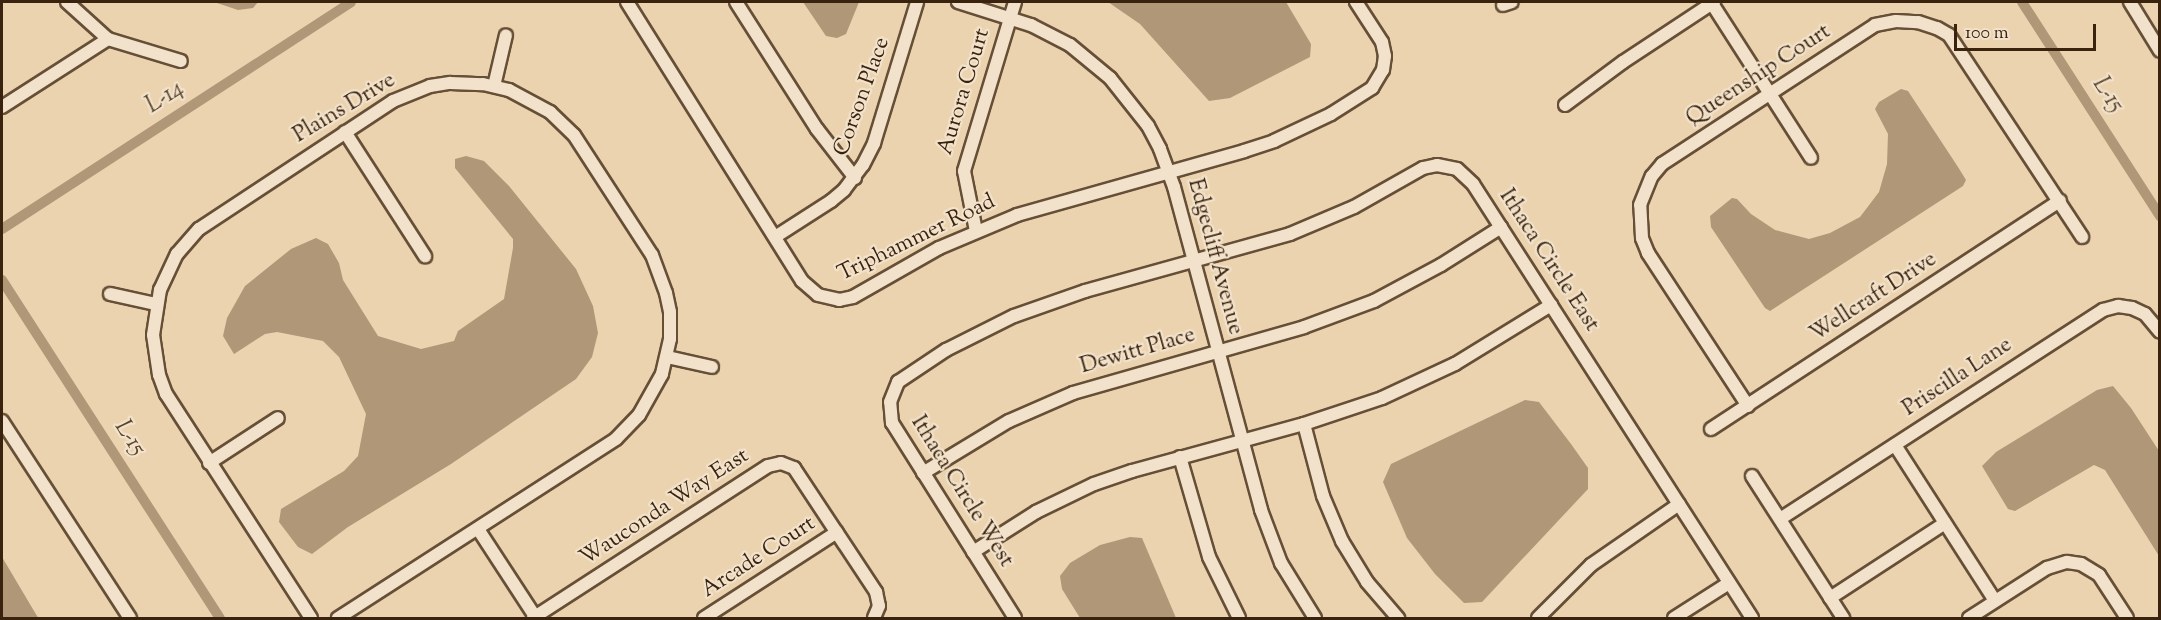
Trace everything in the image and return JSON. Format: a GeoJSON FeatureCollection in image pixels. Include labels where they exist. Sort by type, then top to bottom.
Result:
{"type":"FeatureCollection","features":[{"type":"Feature","properties":{"kind":"street"},"geometry":{"type":"LineString","coordinates":[[67,2],[108,39],[181,62]]}},
{"type":"Feature","properties":{"kind":"street","name":"Triphammer Road"},"geometry":{"type":"LineString","coordinates":[[627,2],[806,286],[825,298],[839,300],[853,297],[903,267],[976,231],[1055,202],[1274,141],[1331,114],[1372,88],[1383,70],[1384,49],[1356,2]]}},
{"type":"Feature","properties":{"kind":"street"},"geometry":{"type":"LineString","coordinates":[[736,2],[817,129],[855,178]]}},
{"type":"Feature","properties":{"kind":"street","name":"Corson Place"},"geometry":{"type":"LineString","coordinates":[[775,237],[831,201],[855,178],[874,142],[917,2]]}},
{"type":"Feature","properties":{"kind":"street","name":"Edgecliff Avenue"},"geometry":{"type":"LineString","coordinates":[[958,2],[1010,17],[1062,40],[1110,78],[1148,126],[1169,172],[1270,537],[1295,588],[1315,618]]}},
{"type":"Feature","properties":{"kind":"street","name":"Aurora Court"},"geometry":{"type":"LineString","coordinates":[[976,231],[964,171],[1015,2]]}},
{"type":"Feature","properties":{"kind":"street"},"geometry":{"type":"LineString","coordinates":[[1565,105],[1623,62],[1712,2],[1811,158]]}},
{"type":"Feature","properties":{"kind":"street"},"geometry":{"type":"LineString","coordinates":[[2130,2],[2160,51]]}},
{"type":"Feature","properties":{"kind":"street","name":"Queenship Court"},"geometry":{"type":"LineString","coordinates":[[1748,406],[1648,253],[1642,238],[1640,205],[1652,176],[1662,164],[1875,26],[1896,21],[1918,22],[1937,28],[1949,35],[2082,237]]}},
{"type":"Feature","properties":{"kind":"street"},"geometry":{"type":"LineString","coordinates":[[494,86],[506,35]]}},
{"type":"Feature","properties":{"kind":"street"},"geometry":{"type":"LineString","coordinates":[[2,107],[108,39]]}},
{"type":"Feature","properties":{"kind":"street","name":"Plains Drive"},"geometry":{"type":"LineString","coordinates":[[311,618],[172,405],[159,375],[153,335],[156,304],[167,272],[177,254],[199,229],[393,101],[430,86],[470,82],[494,86],[539,104],[566,125],[652,255],[660,273],[670,312],[667,357],[657,387],[647,404],[616,439],[339,618]]}},
{"type":"Feature","properties":{"kind":"street"},"geometry":{"type":"LineString","coordinates":[[345,132],[425,256]]}},
{"type":"Feature","properties":{"kind":"street","name":"Ithaca Circle East"},"geometry":{"type":"LineString","coordinates":[[1194,261],[1281,237],[1322,222],[1354,207],[1423,168],[1437,165],[1451,166],[1469,178],[1752,618]]}},
{"type":"Feature","properties":{"kind":"street","name":"Wellcraft Drive"},"geometry":{"type":"LineString","coordinates":[[1710,429],[2060,201]]}},
{"type":"Feature","properties":{"kind":"street","name":"Dewitt Place"},"geometry":{"type":"LineString","coordinates":[[923,473],[1009,421],[1106,381],[1304,327],[1374,301],[1441,266],[1501,227]]}},
{"type":"Feature","properties":{"kind":"street","name":"Ithaca Circle West"},"geometry":{"type":"LineString","coordinates":[[1015,618],[923,473],[890,416],[891,395],[903,377],[946,350],[1022,313],[1085,291],[1194,261]]}},
{"type":"Feature","properties":{"kind":"street"},"geometry":{"type":"LineString","coordinates":[[110,294],[156,304]]}},
{"type":"Feature","properties":{"kind":"street"},"geometry":{"type":"LineString","coordinates":[[973,552],[1065,497],[1132,471],[1304,424],[1373,402],[1419,382],[1490,344],[1551,305]]}},
{"type":"Feature","properties":{"kind":"street","name":"Priscilla Lane"},"geometry":{"type":"LineString","coordinates":[[1780,519],[2103,310],[2118,306],[2133,308],[2145,314],[2160,332]]}},
{"type":"Feature","properties":{"kind":"street"},"geometry":{"type":"LineString","coordinates":[[667,357],[712,367]]}},
{"type":"Feature","properties":{"kind":"street"},"geometry":{"type":"LineString","coordinates":[[209,463],[278,418]]}},
{"type":"Feature","properties":{"kind":"street"},"geometry":{"type":"LineString","coordinates":[[2,421],[130,618]]}},
{"type":"Feature","properties":{"kind":"street"},"geometry":{"type":"LineString","coordinates":[[1304,424],[1323,496],[1341,541],[1367,582],[1398,618]]}},
{"type":"Feature","properties":{"kind":"street"},"geometry":{"type":"LineString","coordinates":[[1895,445],[1995,601]]}},
{"type":"Feature","properties":{"kind":"street"},"geometry":{"type":"LineString","coordinates":[[1180,458],[1209,557],[1239,618]]}},
{"type":"Feature","properties":{"kind":"street","name":"Wauconda Way East"},"geometry":{"type":"LineString","coordinates":[[535,618],[774,464],[782,463],[794,468],[876,592],[879,606],[874,618]]}},
{"type":"Feature","properties":{"kind":"street"},"geometry":{"type":"LineString","coordinates":[[1752,476],[1844,618]]}},
{"type":"Feature","properties":{"kind":"street"},"geometry":{"type":"LineString","coordinates":[[1538,618],[1592,565],[1623,540],[1679,504]]}},
{"type":"Feature","properties":{"kind":"street"},"geometry":{"type":"LineString","coordinates":[[1830,598],[1945,523]]}},
{"type":"Feature","properties":{"kind":"street"},"geometry":{"type":"LineString","coordinates":[[478,529],[535,618]]}},
{"type":"Feature","properties":{"kind":"street","name":"Arcade Court"},"geometry":{"type":"LineString","coordinates":[[704,618],[837,532]]}},
{"type":"Feature","properties":{"kind":"street"},"geometry":{"type":"LineString","coordinates":[[1969,618],[2060,562],[2074,562],[2088,567],[2099,575],[2127,618]]}},
{"type":"Feature","properties":{"kind":"street"},"geometry":{"type":"LineString","coordinates":[[1674,618],[1729,583]]}},
{"type":"Feature","properties":{"kind":"shaded area"},"geometry":{"type":"Polygon","coordinates":[[[214,2],[258,2],[253,8],[238,10],[214,2]]]}},
{"type":"Feature","properties":{"kind":"shaded area"},"geometry":{"type":"Polygon","coordinates":[[[803,2],[859,2],[846,34],[837,38],[826,36],[803,2]]]}},
{"type":"Feature","properties":{"kind":"shaded area"},"geometry":{"type":"Polygon","coordinates":[[[1108,2],[1286,2],[1311,44],[1310,57],[1230,98],[1209,101],[1140,24],[1108,2]]]}},
{"type":"Feature","properties":{"kind":"shaded area"},"geometry":{"type":"Polygon","coordinates":[[[1901,89],[1908,91],[1958,167],[1966,180],[1963,186],[1770,311],[1765,308],[1711,227],[1710,216],[1732,198],[1737,199],[1751,214],[1775,230],[1809,239],[1830,233],[1860,217],[1879,192],[1887,164],[1888,134],[1875,109],[1879,102],[1901,89]]]}},
{"type":"Feature","properties":{"kind":"shaded area"},"geometry":{"type":"Polygon","coordinates":[[[466,156],[484,161],[509,186],[576,269],[593,306],[598,333],[592,357],[576,379],[451,464],[348,527],[312,554],[298,547],[279,522],[281,509],[344,471],[358,456],[366,414],[339,357],[323,341],[277,332],[265,334],[234,354],[223,336],[227,318],[245,286],[291,249],[316,238],[328,244],[339,263],[343,280],[378,336],[421,349],[454,341],[458,331],[504,299],[513,248],[513,239],[455,168],[455,159],[466,156]]]}},
{"type":"Feature","properties":{"kind":"shaded area"},"geometry":{"type":"Polygon","coordinates":[[[2113,386],[2131,408],[2159,451],[2159,556],[2105,470],[2094,465],[2015,511],[2008,509],[1982,466],[1996,452],[2097,390],[2113,386]]]}},
{"type":"Feature","properties":{"kind":"shaded area"},"geometry":{"type":"Polygon","coordinates":[[[1525,400],[1539,402],[1588,468],[1588,489],[1482,602],[1464,603],[1435,574],[1407,538],[1383,482],[1391,464],[1525,400]]]}},
{"type":"Feature","properties":{"kind":"shaded area"},"geometry":{"type":"Polygon","coordinates":[[[1130,537],[1142,538],[1176,618],[1080,618],[1062,589],[1060,576],[1070,563],[1100,545],[1130,537]]]}},
{"type":"Feature","properties":{"kind":"shaded area"},"geometry":{"type":"Polygon","coordinates":[[[2,557],[37,616],[39,618],[2,618],[2,557]]]}},
{"type":"Feature","properties":{"kind":"waterway","name":"L-14"},"geometry":{"type":"LineString","coordinates":[[2,229],[351,2]]}},
{"type":"Feature","properties":{"kind":"waterway","name":"L-15"},"geometry":{"type":"LineString","coordinates":[[2022,2],[2160,216]]}},
{"type":"Feature","properties":{"kind":"waterway","name":"L-15"},"geometry":{"type":"LineString","coordinates":[[2,280],[220,618]]}}]}
